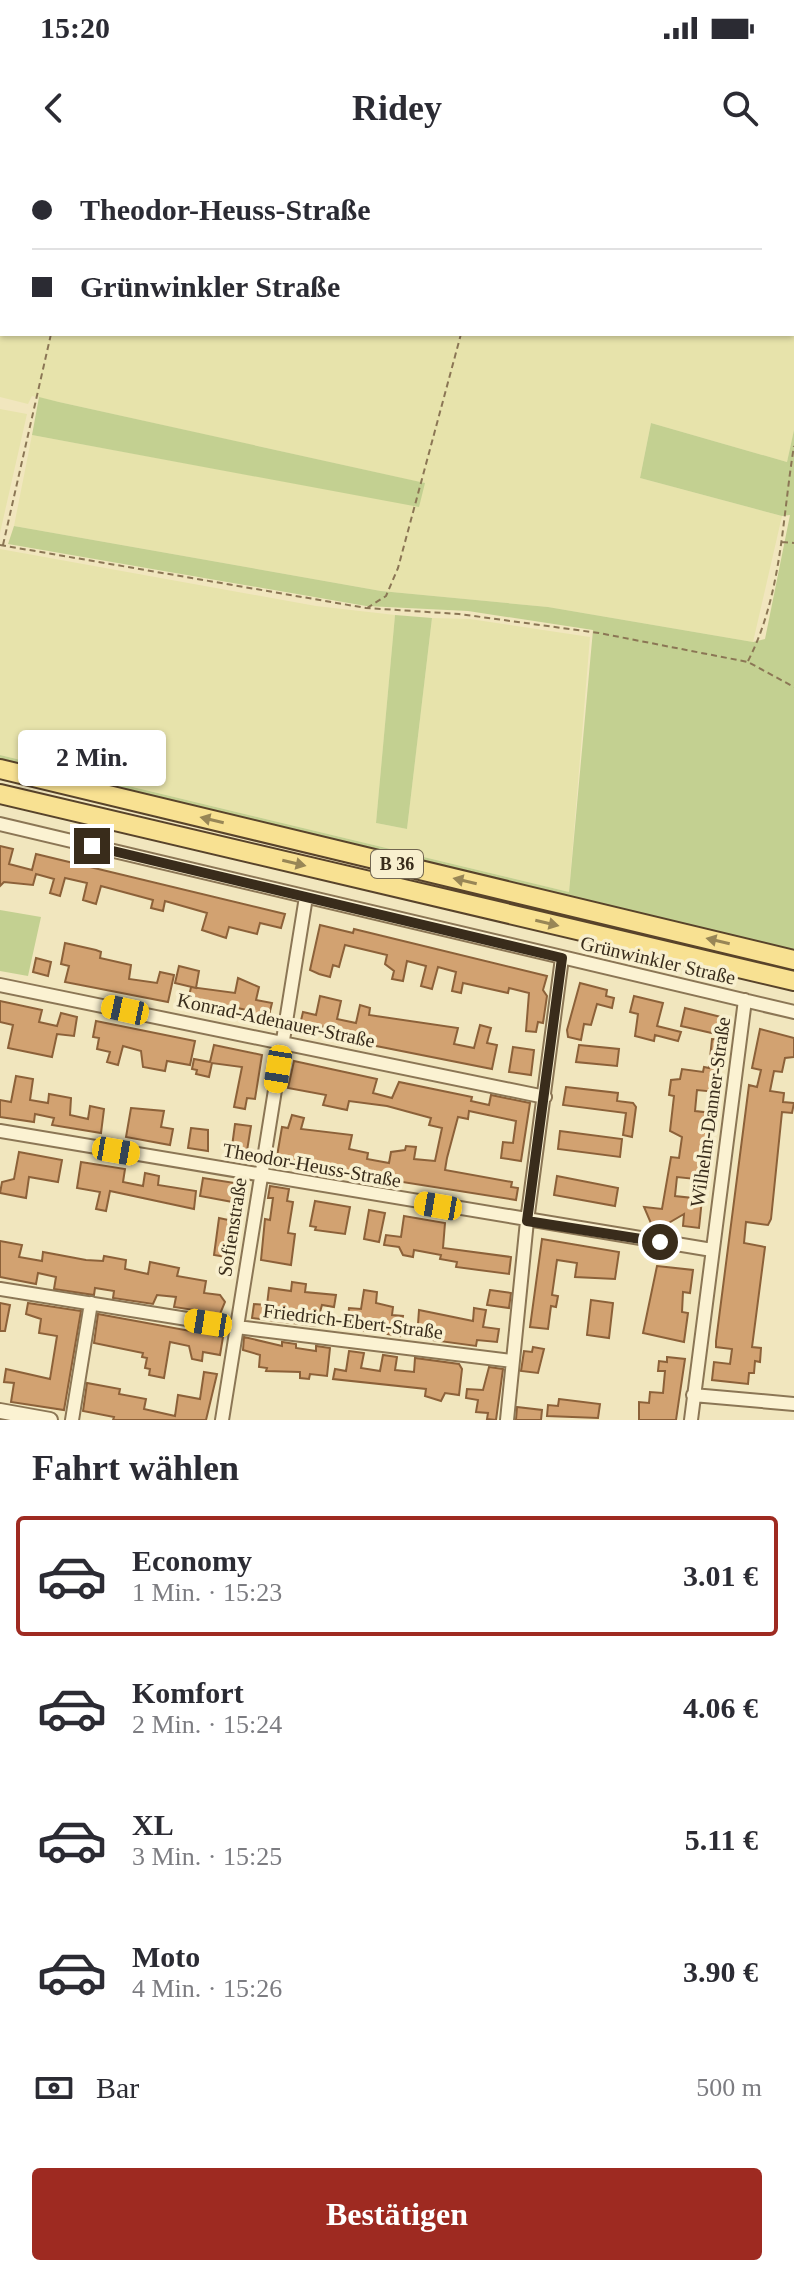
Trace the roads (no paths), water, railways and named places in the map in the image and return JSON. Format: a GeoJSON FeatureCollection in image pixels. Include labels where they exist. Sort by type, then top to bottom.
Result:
{"type":"FeatureCollection","features":[{"type":"Feature","properties":{"kind":"main road","name":"B 36"},"geometry":{"type":"LineString","coordinates":[[0,769],[794,960]]}},
{"type":"Feature","properties":{"kind":"main road","name":"B 36"},"geometry":{"type":"LineString","coordinates":[[0,794],[794,981]]}},
{"type":"Feature","properties":{"kind":"street","name":"Grünwinkler Straße"},"geometry":{"type":"LineString","coordinates":[[0,824],[794,1012]]}},
{"type":"Feature","properties":{"kind":"street","name":"Sofienstraße"},"geometry":{"type":"LineString","coordinates":[[222,1420],[306,897]]}},
{"type":"Feature","properties":{"kind":"street"},"geometry":{"type":"LineString","coordinates":[[507,1420],[527,1221],[562,958]]}},
{"type":"Feature","properties":{"kind":"street","name":"Konrad-Adenauer-Straße"},"geometry":{"type":"LineString","coordinates":[[0,985],[545,1097]]}},
{"type":"Feature","properties":{"kind":"street","name":"Wilhelm-Danner-Straße"},"geometry":{"type":"LineString","coordinates":[[691,1420],[745,1000]]}},
{"type":"Feature","properties":{"kind":"street","name":"Theodor-Heuss-Straße"},"geometry":{"type":"LineString","coordinates":[[0,1131],[260,1177],[712,1250]]}},
{"type":"Feature","properties":{"kind":"street","name":"Friedrich-Ebert-Straße"},"geometry":{"type":"LineString","coordinates":[[0,1289],[237,1327],[512,1361]]}},
{"type":"Feature","properties":{"kind":"street"},"geometry":{"type":"LineString","coordinates":[[72,1420],[91,1303]]}},
{"type":"Feature","properties":{"kind":"street"},"geometry":{"type":"LineString","coordinates":[[693,1395],[794,1404]]}},
{"type":"Feature","properties":{"kind":"street"},"geometry":{"type":"LineString","coordinates":[[0,1411],[50,1420]]}}]}
